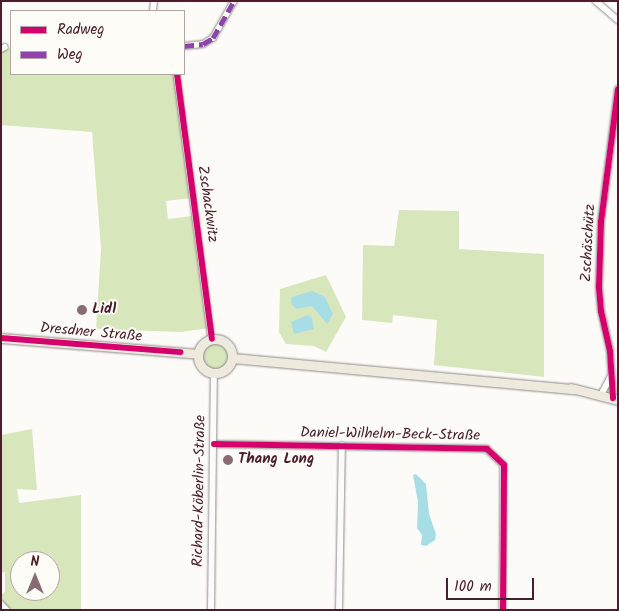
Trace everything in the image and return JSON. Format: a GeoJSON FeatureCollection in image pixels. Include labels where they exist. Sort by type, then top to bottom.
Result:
{"type":"FeatureCollection","features":[{"type":"Feature","properties":{"kind":"main road","name":"Dresdner Straße"},"geometry":{"type":"LineString","coordinates":[[1,338],[198,354]]}},
{"type":"Feature","properties":{"kind":"main road"},"geometry":{"type":"LineString","coordinates":[[212,339],[226,343],[232,358],[226,368],[214,373],[204,369],[198,354],[202,344],[212,339]]}},
{"type":"Feature","properties":{"kind":"main road"},"geometry":{"type":"LineString","coordinates":[[232,358],[575,389],[616,399]]}},
{"type":"Feature","properties":{"kind":"street"},"geometry":{"type":"LineString","coordinates":[[185,46],[202,44],[213,38],[234,1]]}},
{"type":"Feature","properties":{"kind":"street"},"geometry":{"type":"LineString","coordinates":[[596,1],[618,20]]}},
{"type":"Feature","properties":{"kind":"street","name":"Zschackwitz"},"geometry":{"type":"LineString","coordinates":[[177,75],[212,339]]}},
{"type":"Feature","properties":{"kind":"street","name":"Zschäschütz"},"geometry":{"type":"LineString","coordinates":[[616,399],[611,376],[610,351],[600,311],[599,266],[600,222],[618,89]]}},
{"type":"Feature","properties":{"kind":"street","name":"Richard-Köberlin-Straße"},"geometry":{"type":"LineString","coordinates":[[211,610],[214,373]]}},
{"type":"Feature","properties":{"kind":"street"},"geometry":{"type":"LineString","coordinates":[[601,395],[611,376]]}},
{"type":"Feature","properties":{"kind":"street","name":"Daniel-Wilhelm-Beck-Straße"},"geometry":{"type":"LineString","coordinates":[[214,444],[487,449],[498,456],[504,465],[503,610]]}},
{"type":"Feature","properties":{"kind":"street"},"geometry":{"type":"LineString","coordinates":[[339,610],[342,446]]}},
{"type":"Feature","properties":{"kind":"street"},"geometry":{"type":"LineString","coordinates":[[1,604],[7,610]]}},
{"type":"Feature","properties":{"kind":"green space"},"geometry":{"type":"Polygon","coordinates":[[[10,48],[10,75],[174,75],[191,198],[166,201],[168,219],[192,216],[209,328],[180,332],[96,329],[101,249],[92,132],[1,125],[1,51],[10,48]]]}},
{"type":"Feature","properties":{"kind":"green space"},"geometry":{"type":"Polygon","coordinates":[[[399,210],[459,211],[459,249],[544,254],[544,377],[434,365],[437,320],[393,315],[392,323],[362,320],[363,245],[394,246],[399,210]]]}},
{"type":"Feature","properties":{"kind":"green space"},"geometry":{"type":"Polygon","coordinates":[[[326,275],[346,317],[326,352],[314,346],[286,344],[279,332],[280,289],[326,275]]]}},
{"type":"Feature","properties":{"kind":"green space"},"geometry":{"type":"Polygon","coordinates":[[[215,343],[224,347],[228,356],[224,365],[215,369],[206,365],[202,356],[206,347],[215,343]]]}},
{"type":"Feature","properties":{"kind":"green space"},"geometry":{"type":"Polygon","coordinates":[[[32,429],[37,490],[17,489],[19,503],[81,495],[81,610],[9,610],[1,602],[1,595],[5,592],[5,572],[1,573],[1,435],[32,429]]]}},
{"type":"Feature","properties":{"kind":"water"},"geometry":{"type":"Polygon","coordinates":[[[312,291],[325,297],[333,314],[327,324],[312,306],[296,309],[291,303],[292,297],[312,291]]]}},
{"type":"Feature","properties":{"kind":"water"},"geometry":{"type":"Polygon","coordinates":[[[308,315],[312,318],[314,329],[294,334],[291,322],[308,315]]]}},
{"type":"Feature","properties":{"kind":"water"},"geometry":{"type":"Polygon","coordinates":[[[416,474],[426,484],[429,514],[436,534],[435,540],[426,546],[421,545],[422,535],[417,528],[418,502],[413,475],[416,474]]]}},
{"type":"Feature","properties":{"kind":"marked path"},"geometry":{"type":"LineString","coordinates":[[185,46],[203,44],[213,38],[234,1]]}},
{"type":"Feature","properties":{"kind":"cycle path"},"geometry":{"type":"LineString","coordinates":[[177,75],[212,339]]}},
{"type":"Feature","properties":{"kind":"cycle path"},"geometry":{"type":"LineString","coordinates":[[613,398],[610,351],[601,311],[599,286],[601,222],[618,89]]}},
{"type":"Feature","properties":{"kind":"cycle path"},"geometry":{"type":"LineString","coordinates":[[1,338],[180,352]]}},
{"type":"Feature","properties":{"kind":"cycle path"},"geometry":{"type":"LineString","coordinates":[[214,444],[487,449],[504,465],[503,610]]}},
{"type":"Feature","properties":{"kind":"place","name":"Lidl"},"geometry":{"type":"Point","coordinates":[82,310]}},
{"type":"Feature","properties":{"kind":"place","name":"Thang Long"},"geometry":{"type":"Point","coordinates":[228,460]}}]}
